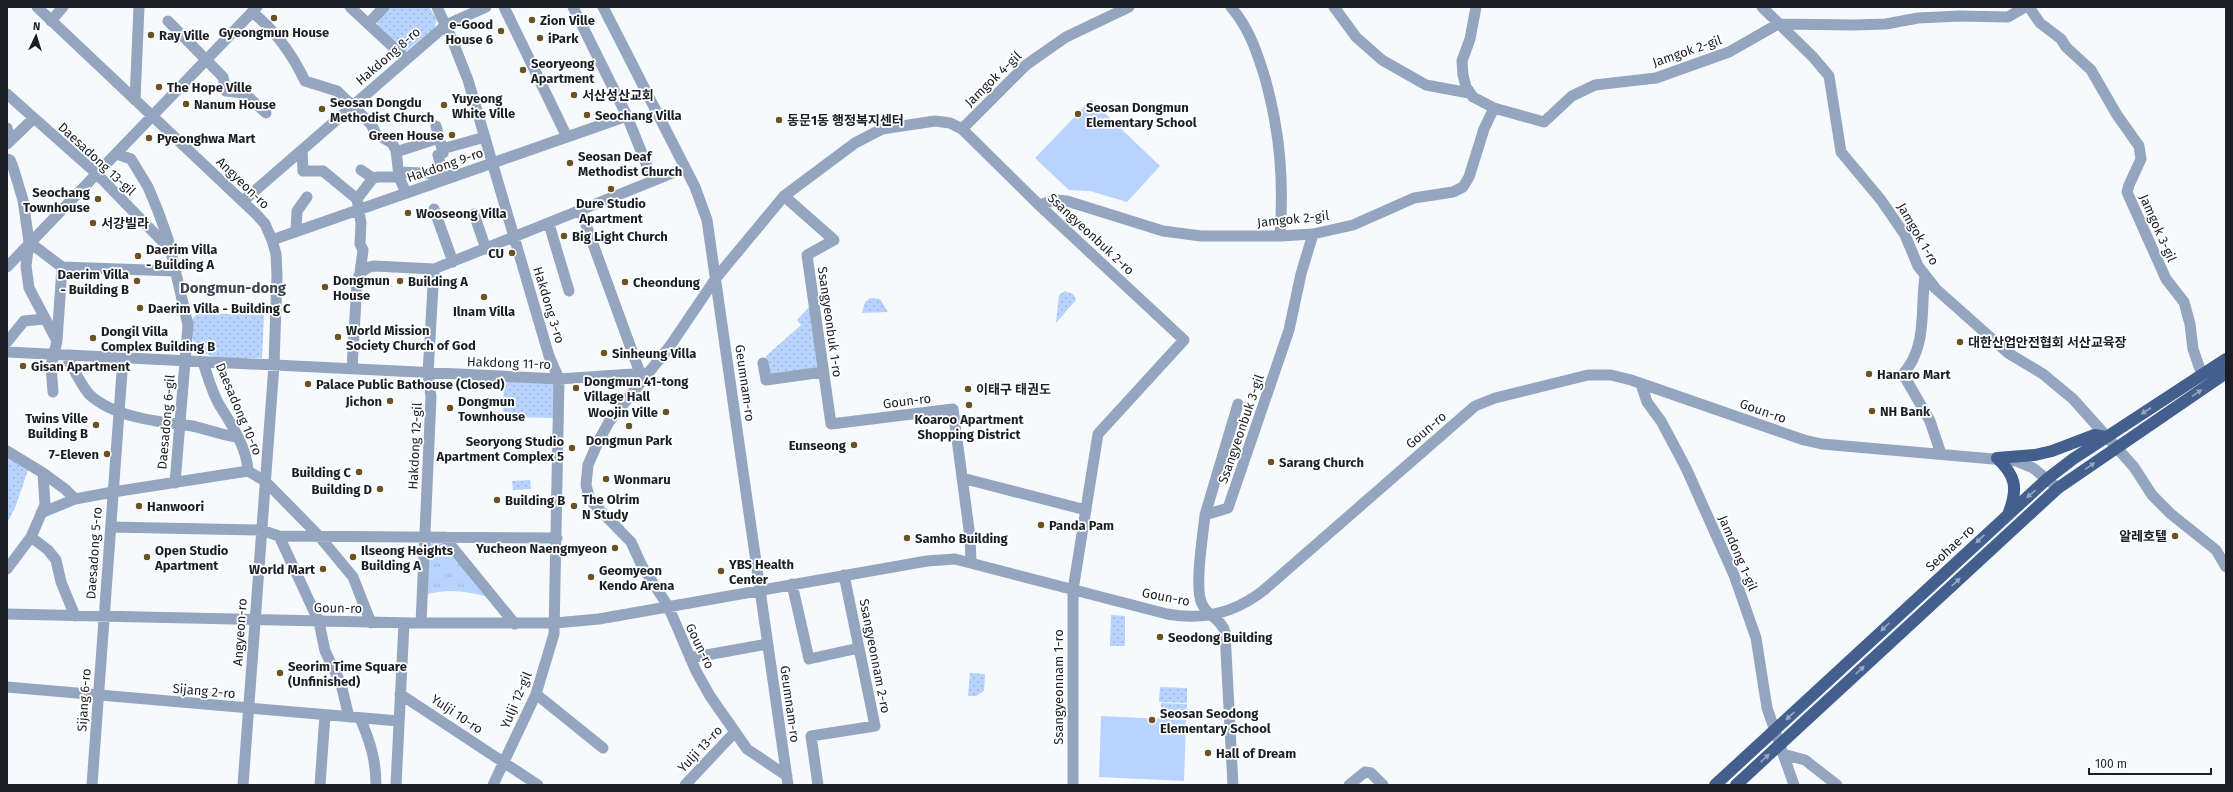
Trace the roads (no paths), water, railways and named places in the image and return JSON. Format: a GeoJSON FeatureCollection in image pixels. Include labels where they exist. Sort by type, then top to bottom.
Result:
{"type":"FeatureCollection","features":[{"type":"Feature","properties":{"kind":"main road","name":"Seohae-ro"},"geometry":{"type":"LineString","coordinates":[[1715,785],[2009,512],[2047,479],[2073,459],[2226,360]]}},
{"type":"Feature","properties":{"kind":"main road"},"geometry":{"type":"LineString","coordinates":[[1736,785],[1781,750],[2058,488],[2226,373]]}},
{"type":"Feature","properties":{"kind":"main road"},"geometry":{"type":"LineString","coordinates":[[1997,458],[2029,456],[2052,451],[2094,435],[2107,437]]}},
{"type":"Feature","properties":{"kind":"main road"},"geometry":{"type":"LineString","coordinates":[[1997,458],[2012,476],[2014,492],[2009,512]]}},
{"type":"Feature","properties":{"kind":"street","name":"Angyeon-ro"},"geometry":{"type":"LineString","coordinates":[[37,7],[243,201],[262,221],[272,240],[278,268],[274,365],[243,785]]}},
{"type":"Feature","properties":{"kind":"street"},"geometry":{"type":"LineString","coordinates":[[51,21],[63,7]]}},
{"type":"Feature","properties":{"kind":"street"},"geometry":{"type":"LineString","coordinates":[[135,100],[140,7]]}},
{"type":"Feature","properties":{"kind":"street"},"geometry":{"type":"LineString","coordinates":[[350,7],[406,58]]}},
{"type":"Feature","properties":{"kind":"street"},"geometry":{"type":"LineString","coordinates":[[368,24],[384,7]]}},
{"type":"Feature","properties":{"kind":"street","name":"Hakdong 3-ro"},"geometry":{"type":"LineString","coordinates":[[437,7],[446,25],[468,80],[549,356],[558,379],[555,623]]}},
{"type":"Feature","properties":{"kind":"street","name":"Hakdong 8-ro"},"geometry":{"type":"LineString","coordinates":[[243,201],[406,58],[446,25],[486,7]]}},
{"type":"Feature","properties":{"kind":"street"},"geometry":{"type":"LineString","coordinates":[[504,7],[567,137]]}},
{"type":"Feature","properties":{"kind":"street"},"geometry":{"type":"LineString","coordinates":[[573,7],[627,116],[653,181]]}},
{"type":"Feature","properties":{"kind":"street","name":"Geumnam-ro"},"geometry":{"type":"LineString","coordinates":[[603,7],[685,168],[705,212],[716,278],[787,781]]}},
{"type":"Feature","properties":{"kind":"street","name":"Jamgok 4-gil"},"geometry":{"type":"LineString","coordinates":[[962,129],[1026,65],[1066,37],[1129,7]]}},
{"type":"Feature","properties":{"kind":"street"},"geometry":{"type":"LineString","coordinates":[[1231,7],[1251,35],[1274,109],[1280,150],[1282,202],[1280,236]]}},
{"type":"Feature","properties":{"kind":"street"},"geometry":{"type":"LineString","coordinates":[[1334,7],[1356,37],[1382,60],[1426,85],[1469,93]]}},
{"type":"Feature","properties":{"kind":"street"},"geometry":{"type":"LineString","coordinates":[[1469,93],[1464,81],[1462,61],[1470,39],[1476,7]]}},
{"type":"Feature","properties":{"kind":"street","name":"Jamgok 1-ro"},"geometry":{"type":"LineString","coordinates":[[1762,7],[1813,57],[1829,76],[1841,152],[1881,200],[1905,235],[1918,266],[1925,276],[1936,289],[2008,353],[2042,374],[2073,399],[2115,448],[2134,467],[2152,495],[2216,550],[2226,567]]}},
{"type":"Feature","properties":{"kind":"street"},"geometry":{"type":"LineString","coordinates":[[1778,24],[1854,25],[1960,16],[2008,16],[2025,7]]}},
{"type":"Feature","properties":{"kind":"street","name":"Jamgok 3-gil"},"geometry":{"type":"LineString","coordinates":[[2029,7],[2040,23],[2061,39],[2070,51],[2091,70],[2139,146],[2141,159],[2129,184],[2127,192],[2166,279],[2184,302],[2193,349],[2202,375]]}},
{"type":"Feature","properties":{"kind":"street"},"geometry":{"type":"LineString","coordinates":[[7,267],[29,242],[117,154],[255,10],[295,59],[305,81],[336,91],[371,124],[376,134],[392,143],[396,152],[399,175],[406,193]]}},
{"type":"Feature","properties":{"kind":"street"},"geometry":{"type":"LineString","coordinates":[[168,21],[224,77],[226,91],[244,93],[266,113]]}},
{"type":"Feature","properties":{"kind":"street","name":"Jamgok 2-gil"},"geometry":{"type":"LineString","coordinates":[[1469,93],[1478,102],[1544,122],[1572,96],[1595,85],[1656,78],[1729,52],[1778,24]]}},
{"type":"Feature","properties":{"kind":"street","name":"Daesadong 13-gil"},"geometry":{"type":"LineString","coordinates":[[7,94],[97,174],[162,241],[168,242]]}},
{"type":"Feature","properties":{"kind":"street","name":"Jamgok 2-gil"},"geometry":{"type":"LineString","coordinates":[[1039,205],[1055,200],[1067,201],[1163,231],[1194,235],[1234,238],[1313,234],[1353,225],[1414,198],[1453,192],[1463,187],[1469,176],[1484,129],[1494,108]]}},
{"type":"Feature","properties":{"kind":"street","name":"Hakdong 9-ro"},"geometry":{"type":"LineString","coordinates":[[272,240],[358,204],[406,193],[444,177],[470,171],[627,116]]}},
{"type":"Feature","properties":{"kind":"street"},"geometry":{"type":"LineString","coordinates":[[9,142],[33,118]]}},
{"type":"Feature","properties":{"kind":"street","name":"Ssangyeonbuk 2-ro"},"geometry":{"type":"LineString","coordinates":[[716,278],[784,196],[854,143],[882,129],[935,121],[950,123],[962,129],[1039,205],[1184,340],[1098,434],[1086,510]]}},
{"type":"Feature","properties":{"kind":"street"},"geometry":{"type":"LineString","coordinates":[[358,204],[373,178],[378,176],[399,175],[444,177],[438,155],[443,153],[436,126]]}},
{"type":"Feature","properties":{"kind":"street"},"geometry":{"type":"LineString","coordinates":[[7,128],[9,142]]}},
{"type":"Feature","properties":{"kind":"street"},"geometry":{"type":"LineString","coordinates":[[442,149],[484,137]]}},
{"type":"Feature","properties":{"kind":"street"},"geometry":{"type":"LineString","coordinates":[[396,152],[439,138]]}},
{"type":"Feature","properties":{"kind":"street"},"geometry":{"type":"LineString","coordinates":[[302,150],[303,171],[323,171],[358,204],[361,222],[360,244],[363,250],[362,271],[357,282],[352,369]]}},
{"type":"Feature","properties":{"kind":"street","name":"Daesadong 13-gil"},"geometry":{"type":"LineString","coordinates":[[117,154],[131,159],[148,187],[168,242],[176,270],[188,325],[186,361]]}},
{"type":"Feature","properties":{"kind":"street"},"geometry":{"type":"LineString","coordinates":[[7,159],[10,160],[13,167],[23,200],[29,242],[26,266],[29,288],[56,341]]}},
{"type":"Feature","properties":{"kind":"street"},"geometry":{"type":"LineString","coordinates":[[362,271],[372,266],[434,269],[685,168]]}},
{"type":"Feature","properties":{"kind":"street"},"geometry":{"type":"LineString","coordinates":[[361,170],[373,178]]}},
{"type":"Feature","properties":{"kind":"street","name":"Ssangyeonbuk 1-ro"},"geometry":{"type":"LineString","coordinates":[[784,196],[834,240],[807,255],[831,424]]}},
{"type":"Feature","properties":{"kind":"street"},"geometry":{"type":"LineString","coordinates":[[296,231],[298,211],[307,197]]}},
{"type":"Feature","properties":{"kind":"street"},"geometry":{"type":"LineString","coordinates":[[434,208],[453,262]]}},
{"type":"Feature","properties":{"kind":"street"},"geometry":{"type":"LineString","coordinates":[[581,211],[643,373],[670,346],[716,278]]}},
{"type":"Feature","properties":{"kind":"street"},"geometry":{"type":"LineString","coordinates":[[474,214],[486,249]]}},
{"type":"Feature","properties":{"kind":"street"},"geometry":{"type":"LineString","coordinates":[[549,224],[569,291]]}},
{"type":"Feature","properties":{"kind":"street","name":"Ssangyeonbuk 3-gil"},"geometry":{"type":"LineString","coordinates":[[1205,515],[1228,508],[1289,330],[1301,274],[1313,234]]}},
{"type":"Feature","properties":{"kind":"street"},"geometry":{"type":"LineString","coordinates":[[29,242],[62,267],[176,270]]}},
{"type":"Feature","properties":{"kind":"street"},"geometry":{"type":"LineString","coordinates":[[53,392],[51,366],[55,355],[62,267]]}},
{"type":"Feature","properties":{"kind":"street","name":"Hakdong 12-gil"},"geometry":{"type":"LineString","coordinates":[[421,623],[431,397],[428,373],[434,269]]}},
{"type":"Feature","properties":{"kind":"street"},"geometry":{"type":"LineString","coordinates":[[1925,276],[1918,349],[1913,363],[1903,374],[1930,421],[1941,454]]}},
{"type":"Feature","properties":{"kind":"street"},"geometry":{"type":"LineString","coordinates":[[7,342],[24,320],[44,318]]}},
{"type":"Feature","properties":{"kind":"street","name":"Daesadong 10-ro"},"geometry":{"type":"LineString","coordinates":[[7,352],[274,365]]}},
{"type":"Feature","properties":{"kind":"street"},"geometry":{"type":"LineString","coordinates":[[69,356],[69,362],[88,393],[95,399],[119,411],[143,419],[236,437]]}},
{"type":"Feature","properties":{"kind":"street","name":"Daesadong 5-ro"},"geometry":{"type":"LineString","coordinates":[[104,617],[123,358]]}},
{"type":"Feature","properties":{"kind":"street","name":"Daesadong 6-gil"},"geometry":{"type":"LineString","coordinates":[[186,361],[174,483],[248,471]]}},
{"type":"Feature","properties":{"kind":"street","name":"Daesadong 10-ro"},"geometry":{"type":"LineString","coordinates":[[204,362],[209,383],[219,406],[229,419],[236,437],[248,458],[248,471],[265,481]]}},
{"type":"Feature","properties":{"kind":"street"},"geometry":{"type":"LineString","coordinates":[[763,363],[766,380],[823,372]]}},
{"type":"Feature","properties":{"kind":"street","name":"Hakdong 11-ro"},"geometry":{"type":"LineString","coordinates":[[274,365],[558,379],[643,373]]}},
{"type":"Feature","properties":{"kind":"street","name":"Goun-ro"},"geometry":{"type":"LineString","coordinates":[[643,373],[600,437],[588,465],[586,485],[587,495],[593,505],[631,542],[642,566],[668,606],[690,658],[710,696]]}},
{"type":"Feature","properties":{"kind":"street","name":"Goun-ro"},"geometry":{"type":"LineString","coordinates":[[7,614],[319,622],[555,623],[599,619],[759,589],[955,558],[1167,614],[1189,617],[1213,616],[1237,608],[1269,586],[1475,406],[1495,398],[1588,375],[1617,376],[1813,442],[1842,447],[1997,458],[2027,464],[2058,488]]}},
{"type":"Feature","properties":{"kind":"street","name":"Jamdong 1-gil"},"geometry":{"type":"LineString","coordinates":[[1641,384],[1647,402],[1661,421],[1686,468],[1734,575],[1756,638],[1767,708],[1794,785]]}},
{"type":"Feature","properties":{"kind":"street"},"geometry":{"type":"LineString","coordinates":[[1233,785],[1225,632],[1221,623],[1203,606],[1199,589],[1205,515],[1238,404]]}},
{"type":"Feature","properties":{"kind":"street","name":"Goun-ro"},"geometry":{"type":"LineString","coordinates":[[831,424],[953,409],[970,537],[971,561]]}},
{"type":"Feature","properties":{"kind":"street"},"geometry":{"type":"LineString","coordinates":[[7,451],[43,473],[66,490],[75,500]]}},
{"type":"Feature","properties":{"kind":"street"},"geometry":{"type":"LineString","coordinates":[[7,569],[31,537],[45,505],[43,473]]}},
{"type":"Feature","properties":{"kind":"street"},"geometry":{"type":"LineString","coordinates":[[962,478],[1086,510]]}},
{"type":"Feature","properties":{"kind":"street"},"geometry":{"type":"LineString","coordinates":[[265,481],[319,536],[353,577],[371,622]]}},
{"type":"Feature","properties":{"kind":"street","name":"Daesadong 5-ro"},"geometry":{"type":"LineString","coordinates":[[113,492],[174,483]]}},
{"type":"Feature","properties":{"kind":"street"},"geometry":{"type":"LineString","coordinates":[[41,513],[75,500],[113,492]]}},
{"type":"Feature","properties":{"kind":"street","name":"Ssangyeonnam 1-ro"},"geometry":{"type":"LineString","coordinates":[[1072,785],[1073,590],[1086,510]]}},
{"type":"Feature","properties":{"kind":"street"},"geometry":{"type":"LineString","coordinates":[[110,526],[262,530],[279,536],[557,538]]}},
{"type":"Feature","properties":{"kind":"street"},"geometry":{"type":"LineString","coordinates":[[279,536],[319,622],[325,651],[355,718],[371,743],[376,768],[376,785]]}},
{"type":"Feature","properties":{"kind":"street"},"geometry":{"type":"LineString","coordinates":[[31,537],[54,556],[64,591],[75,616]]}},
{"type":"Feature","properties":{"kind":"street"},"geometry":{"type":"LineString","coordinates":[[444,537],[516,624]]}},
{"type":"Feature","properties":{"kind":"street","name":"Ssangyeonnam 2-ro"},"geometry":{"type":"LineString","coordinates":[[818,785],[811,736],[875,726],[844,575]]}},
{"type":"Feature","properties":{"kind":"street"},"geometry":{"type":"LineString","coordinates":[[792,584],[809,658],[860,648]]}},
{"type":"Feature","properties":{"kind":"street","name":"Sijang 6-ro"},"geometry":{"type":"LineString","coordinates":[[92,785],[104,617]]}},
{"type":"Feature","properties":{"kind":"street"},"geometry":{"type":"LineString","coordinates":[[396,785],[404,623]]}},
{"type":"Feature","properties":{"kind":"street","name":"Yulji 12-gil"},"geometry":{"type":"LineString","coordinates":[[493,785],[505,763],[536,694],[551,648],[555,623]]}},
{"type":"Feature","properties":{"kind":"street"},"geometry":{"type":"LineString","coordinates":[[690,658],[767,644]]}},
{"type":"Feature","properties":{"kind":"street","name":"Sijang 2-ro"},"geometry":{"type":"LineString","coordinates":[[7,687],[399,721]]}},
{"type":"Feature","properties":{"kind":"street","name":"Yulji 10-ro"},"geometry":{"type":"LineString","coordinates":[[400,694],[538,785]]}},
{"type":"Feature","properties":{"kind":"street"},"geometry":{"type":"LineString","coordinates":[[536,694],[603,748]]}},
{"type":"Feature","properties":{"kind":"street","name":"Yulji 13-ro"},"geometry":{"type":"LineString","coordinates":[[710,696],[734,732],[751,752],[787,781]]}},
{"type":"Feature","properties":{"kind":"street"},"geometry":{"type":"LineString","coordinates":[[320,785],[325,715]]}},
{"type":"Feature","properties":{"kind":"street","name":"Yulji 13-ro"},"geometry":{"type":"LineString","coordinates":[[685,785],[734,732]]}},
{"type":"Feature","properties":{"kind":"street"},"geometry":{"type":"LineString","coordinates":[[1781,750],[1805,760],[1837,785]]}},
{"type":"Feature","properties":{"kind":"street"},"geometry":{"type":"LineString","coordinates":[[1348,785],[1365,772],[1372,774],[1383,785]]}},
{"type":"Feature","properties":{"kind":"place","name":"Gyeongmun House"},"geometry":{"type":"Point","coordinates":[274,18]}},
{"type":"Feature","properties":{"kind":"place","name":"Zion Ville"},"geometry":{"type":"Point","coordinates":[532,20]}},
{"type":"Feature","properties":{"kind":"place","name":"e-Good House 6"},"geometry":{"type":"Point","coordinates":[501,31]}},
{"type":"Feature","properties":{"kind":"place","name":"Ray Ville"},"geometry":{"type":"Point","coordinates":[151,35]}},
{"type":"Feature","properties":{"kind":"place","name":"iPark"},"geometry":{"type":"Point","coordinates":[540,38]}},
{"type":"Feature","properties":{"kind":"place","name":"Seoryeong Apartment"},"geometry":{"type":"Point","coordinates":[523,70]}},
{"type":"Feature","properties":{"kind":"place","name":"The Hope Ville"},"geometry":{"type":"Point","coordinates":[159,87]}},
{"type":"Feature","properties":{"kind":"place","name":"서산성산교회"},"geometry":{"type":"Point","coordinates":[574,95]}},
{"type":"Feature","properties":{"kind":"place","name":"Nanum House"},"geometry":{"type":"Point","coordinates":[186,104]}},
{"type":"Feature","properties":{"kind":"place","name":"Yuyeong White Ville"},"geometry":{"type":"Point","coordinates":[444,105]}},
{"type":"Feature","properties":{"kind":"place","name":"Seosan Dongdu Methodist Church"},"geometry":{"type":"Point","coordinates":[322,109]}},
{"type":"Feature","properties":{"kind":"place","name":"Seosan Dongmun Elementary School"},"geometry":{"type":"Point","coordinates":[1078,114]}},
{"type":"Feature","properties":{"kind":"place","name":"Seochang Villa"},"geometry":{"type":"Point","coordinates":[587,115]}},
{"type":"Feature","properties":{"kind":"place","name":"동문1동 행정복지센터"},"geometry":{"type":"Point","coordinates":[779,120]}},
{"type":"Feature","properties":{"kind":"place","name":"Green House"},"geometry":{"type":"Point","coordinates":[452,135]}},
{"type":"Feature","properties":{"kind":"place","name":"Pyeonghwa Mart"},"geometry":{"type":"Point","coordinates":[149,138]}},
{"type":"Feature","properties":{"kind":"place","name":"Seosan Deaf Methodist Church"},"geometry":{"type":"Point","coordinates":[570,163]}},
{"type":"Feature","properties":{"kind":"place","name":"Dure Studio Apartment"},"geometry":{"type":"Point","coordinates":[611,189]}},
{"type":"Feature","properties":{"kind":"place","name":"Seochang Townhouse"},"geometry":{"type":"Point","coordinates":[98,199]}},
{"type":"Feature","properties":{"kind":"place","name":"Wooseong Villa"},"geometry":{"type":"Point","coordinates":[408,213]}},
{"type":"Feature","properties":{"kind":"place","name":"서강빌라"},"geometry":{"type":"Point","coordinates":[93,223]}},
{"type":"Feature","properties":{"kind":"place","name":"Big Light Church"},"geometry":{"type":"Point","coordinates":[564,236]}},
{"type":"Feature","properties":{"kind":"place","name":"CU"},"geometry":{"type":"Point","coordinates":[512,253]}},
{"type":"Feature","properties":{"kind":"place","name":"Daerim Villa - Building A"},"geometry":{"type":"Point","coordinates":[138,256]}},
{"type":"Feature","properties":{"kind":"place","name":"Daerim Villa - Building B"},"geometry":{"type":"Point","coordinates":[137,281]}},
{"type":"Feature","properties":{"kind":"place","name":"Building A"},"geometry":{"type":"Point","coordinates":[400,281]}},
{"type":"Feature","properties":{"kind":"place","name":"Cheondung"},"geometry":{"type":"Point","coordinates":[625,282]}},
{"type":"Feature","properties":{"kind":"place","name":"Dongmun House"},"geometry":{"type":"Point","coordinates":[325,287]}},
{"type":"Feature","properties":{"kind":"place","name":"Ilnam Villa"},"geometry":{"type":"Point","coordinates":[484,297]}},
{"type":"Feature","properties":{"kind":"place","name":"Daerim Villa - Building C"},"geometry":{"type":"Point","coordinates":[140,308]}},
{"type":"Feature","properties":{"kind":"place","name":"World Mission Society Church of God"},"geometry":{"type":"Point","coordinates":[338,337]}},
{"type":"Feature","properties":{"kind":"place","name":"Dongil Villa Complex Building B"},"geometry":{"type":"Point","coordinates":[93,338]}},
{"type":"Feature","properties":{"kind":"place","name":"대한산업안전협회 서산교육장"},"geometry":{"type":"Point","coordinates":[1960,342]}},
{"type":"Feature","properties":{"kind":"place","name":"Sinheung Villa"},"geometry":{"type":"Point","coordinates":[604,353]}},
{"type":"Feature","properties":{"kind":"place","name":"Gisan Apartment"},"geometry":{"type":"Point","coordinates":[23,366]}},
{"type":"Feature","properties":{"kind":"place","name":"Hanaro Mart"},"geometry":{"type":"Point","coordinates":[1869,374]}},
{"type":"Feature","properties":{"kind":"place","name":"Palace Public Bathouse (Closed)"},"geometry":{"type":"Point","coordinates":[308,384]}},
{"type":"Feature","properties":{"kind":"place","name":"Dongmun 41-tong Village Hall"},"geometry":{"type":"Point","coordinates":[576,388]}},
{"type":"Feature","properties":{"kind":"place","name":"이태구 태권도"},"geometry":{"type":"Point","coordinates":[968,389]}},
{"type":"Feature","properties":{"kind":"place","name":"Jichon"},"geometry":{"type":"Point","coordinates":[390,401]}},
{"type":"Feature","properties":{"kind":"place","name":"Koaroo Apartment Shopping District"},"geometry":{"type":"Point","coordinates":[969,405]}},
{"type":"Feature","properties":{"kind":"place","name":"Dongmun Townhouse"},"geometry":{"type":"Point","coordinates":[450,408]}},
{"type":"Feature","properties":{"kind":"place","name":"NH Bank"},"geometry":{"type":"Point","coordinates":[1872,411]}},
{"type":"Feature","properties":{"kind":"place","name":"Woojin Ville"},"geometry":{"type":"Point","coordinates":[666,412]}},
{"type":"Feature","properties":{"kind":"place","name":"Twins Ville Building B"},"geometry":{"type":"Point","coordinates":[96,425]}},
{"type":"Feature","properties":{"kind":"place","name":"Dongmun Park"},"geometry":{"type":"Point","coordinates":[629,426]}},
{"type":"Feature","properties":{"kind":"place","name":"Eunseong"},"geometry":{"type":"Point","coordinates":[854,445]}},
{"type":"Feature","properties":{"kind":"place","name":"Seoryong Studio Apartment Complex 5"},"geometry":{"type":"Point","coordinates":[572,448]}},
{"type":"Feature","properties":{"kind":"place","name":"7-Eleven"},"geometry":{"type":"Point","coordinates":[107,454]}},
{"type":"Feature","properties":{"kind":"place","name":"Sarang Church"},"geometry":{"type":"Point","coordinates":[1271,462]}},
{"type":"Feature","properties":{"kind":"place","name":"Building C"},"geometry":{"type":"Point","coordinates":[359,472]}},
{"type":"Feature","properties":{"kind":"place","name":"Wonmaru"},"geometry":{"type":"Point","coordinates":[606,479]}},
{"type":"Feature","properties":{"kind":"place","name":"Building D"},"geometry":{"type":"Point","coordinates":[380,489]}},
{"type":"Feature","properties":{"kind":"place","name":"Building B"},"geometry":{"type":"Point","coordinates":[497,500]}},
{"type":"Feature","properties":{"kind":"place","name":"Hanwoori"},"geometry":{"type":"Point","coordinates":[139,506]}},
{"type":"Feature","properties":{"kind":"place","name":"The Olrim N Study"},"geometry":{"type":"Point","coordinates":[574,506]}},
{"type":"Feature","properties":{"kind":"place","name":"Panda Pam"},"geometry":{"type":"Point","coordinates":[1041,525]}},
{"type":"Feature","properties":{"kind":"place","name":"알레호텔"},"geometry":{"type":"Point","coordinates":[2175,536]}},
{"type":"Feature","properties":{"kind":"place","name":"Samho Building"},"geometry":{"type":"Point","coordinates":[907,538]}},
{"type":"Feature","properties":{"kind":"place","name":"Yucheon Naengmyeon"},"geometry":{"type":"Point","coordinates":[615,548]}},
{"type":"Feature","properties":{"kind":"place","name":"Open Studio Apartment"},"geometry":{"type":"Point","coordinates":[147,557]}},
{"type":"Feature","properties":{"kind":"place","name":"Ilseong Heights Building A"},"geometry":{"type":"Point","coordinates":[353,557]}},
{"type":"Feature","properties":{"kind":"place","name":"World Mart"},"geometry":{"type":"Point","coordinates":[323,569]}},
{"type":"Feature","properties":{"kind":"place","name":"YBS Health Center"},"geometry":{"type":"Point","coordinates":[721,571]}},
{"type":"Feature","properties":{"kind":"place","name":"Geomyeon Kendo Arena"},"geometry":{"type":"Point","coordinates":[591,577]}},
{"type":"Feature","properties":{"kind":"place","name":"Seodong Building"},"geometry":{"type":"Point","coordinates":[1160,637]}},
{"type":"Feature","properties":{"kind":"place","name":"Seorim Time Square (Unfinished)"},"geometry":{"type":"Point","coordinates":[280,673]}},
{"type":"Feature","properties":{"kind":"place","name":"Seosan Seodong Elementary School"},"geometry":{"type":"Point","coordinates":[1152,720]}},
{"type":"Feature","properties":{"kind":"place","name":"Hall of Dream"},"geometry":{"type":"Point","coordinates":[1208,753]}},
{"type":"Feature","properties":{"kind":"district","name":"Dongmun-dong"},"geometry":{"type":"Point","coordinates":[233,288]}}]}
